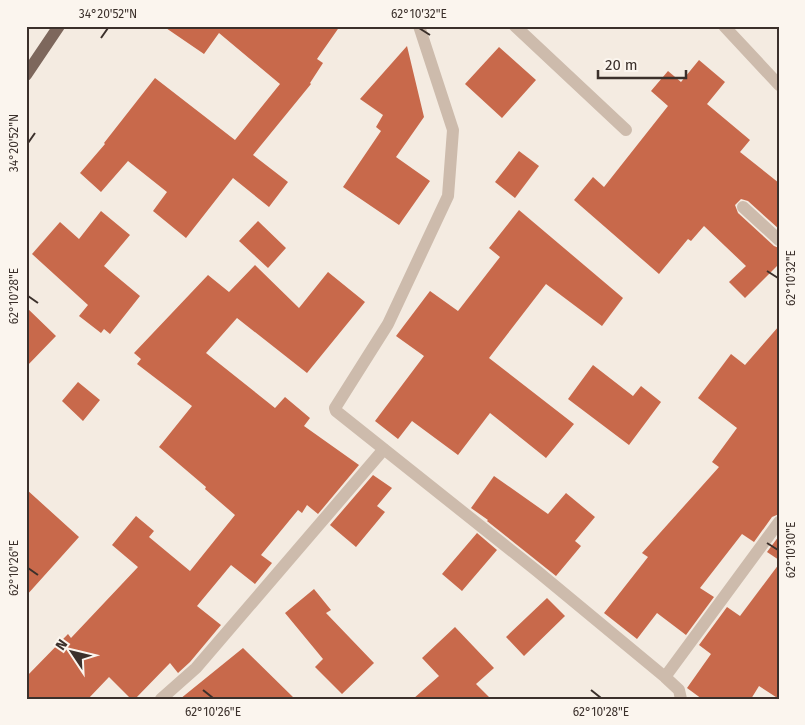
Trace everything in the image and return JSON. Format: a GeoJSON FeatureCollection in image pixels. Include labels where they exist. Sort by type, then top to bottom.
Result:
{"type":"FeatureCollection","features":[{"type":"Feature","properties":{"kind":"main road"},"geometry":{"type":"LineString","coordinates":[[26,76],[59,26]]}},
{"type":"Feature","properties":{"kind":"street"},"geometry":{"type":"LineString","coordinates":[[420,26],[453,130],[448,196],[388,324],[335,408],[336,411],[538,571],[665,677],[679,690],[681,699]]}},
{"type":"Feature","properties":{"kind":"street"},"geometry":{"type":"LineString","coordinates":[[515,26],[626,130]]}},
{"type":"Feature","properties":{"kind":"street"},"geometry":{"type":"LineString","coordinates":[[724,26],[779,85]]}},
{"type":"Feature","properties":{"kind":"street"},"geometry":{"type":"LineString","coordinates":[[743,207],[779,240]]}},
{"type":"Feature","properties":{"kind":"street"},"geometry":{"type":"LineString","coordinates":[[161,699],[196,668],[384,449]]}},
{"type":"Feature","properties":{"kind":"street"},"geometry":{"type":"LineString","coordinates":[[665,677],[779,522]]}},
{"type":"Feature","properties":{"kind":"building"},"geometry":{"type":"Polygon","coordinates":[[[163,26],[340,26],[317,59],[323,63],[311,84],[253,155],[288,182],[269,207],[233,178],[186,238],[153,211],[167,192],[128,161],[101,192],[80,173],[105,144],[155,78],[235,140],[280,84],[219,33],[204,54],[163,26]]]}},
{"type":"Feature","properties":{"kind":"building"},"geometry":{"type":"Polygon","coordinates":[[[407,46],[424,117],[396,157],[430,181],[399,225],[343,187],[381,131],[376,127],[383,115],[360,99],[407,46]]]}},
{"type":"Feature","properties":{"kind":"building"},"geometry":{"type":"Polygon","coordinates":[[[499,47],[536,80],[502,118],[465,84],[499,47]]]}},
{"type":"Feature","properties":{"kind":"building"},"geometry":{"type":"Polygon","coordinates":[[[699,60],[725,82],[707,104],[750,140],[740,152],[779,183],[779,229],[748,201],[741,199],[735,205],[738,213],[774,246],[779,248],[779,264],[745,298],[729,282],[746,266],[704,226],[691,241],[688,239],[659,274],[574,200],[593,177],[604,187],[668,106],[651,91],[668,71],[681,82],[699,60]]]}},
{"type":"Feature","properties":{"kind":"building"},"geometry":{"type":"Polygon","coordinates":[[[519,151],[539,166],[515,198],[495,182],[519,151]]]}},
{"type":"Feature","properties":{"kind":"building"},"geometry":{"type":"Polygon","coordinates":[[[519,210],[623,298],[602,326],[546,284],[489,358],[574,424],[546,458],[490,413],[458,455],[412,421],[398,439],[375,421],[424,356],[396,336],[430,291],[458,311],[500,257],[489,248],[519,210]]]}},
{"type":"Feature","properties":{"kind":"building"},"geometry":{"type":"Polygon","coordinates":[[[101,211],[130,235],[104,266],[140,296],[110,334],[104,329],[101,333],[79,316],[88,305],[32,254],[60,222],[79,239],[101,211]]]}},
{"type":"Feature","properties":{"kind":"building"},"geometry":{"type":"Polygon","coordinates":[[[258,221],[286,248],[268,268],[239,241],[258,221]]]}},
{"type":"Feature","properties":{"kind":"building"},"geometry":{"type":"Polygon","coordinates":[[[255,265],[299,308],[328,272],[365,302],[307,373],[237,318],[206,353],[275,408],[285,397],[310,418],[304,426],[359,465],[318,514],[307,505],[302,513],[298,510],[261,555],[272,563],[255,584],[231,565],[197,606],[221,625],[190,662],[178,673],[170,663],[135,699],[131,699],[109,677],[88,699],[26,699],[26,677],[68,634],[71,638],[138,567],[112,545],[136,516],[154,531],[149,537],[190,571],[235,515],[205,489],[206,487],[159,447],[192,406],[137,364],[141,359],[134,353],[208,275],[229,292],[255,265]]]}},
{"type":"Feature","properties":{"kind":"building"},"geometry":{"type":"Polygon","coordinates":[[[26,307],[56,336],[26,367],[26,307]]]}},
{"type":"Feature","properties":{"kind":"building"},"geometry":{"type":"Polygon","coordinates":[[[779,326],[779,514],[772,517],[754,542],[742,534],[700,588],[714,597],[686,635],[657,613],[637,639],[604,613],[648,557],[642,553],[719,467],[712,462],[737,428],[698,398],[731,354],[745,365],[779,326]]]}},
{"type":"Feature","properties":{"kind":"building"},"geometry":{"type":"Polygon","coordinates":[[[593,365],[633,396],[641,386],[661,402],[629,445],[568,399],[593,365]]]}},
{"type":"Feature","properties":{"kind":"building"},"geometry":{"type":"Polygon","coordinates":[[[78,382],[100,400],[83,421],[62,401],[78,382]]]}},
{"type":"Feature","properties":{"kind":"building"},"geometry":{"type":"Polygon","coordinates":[[[373,475],[392,488],[377,506],[385,512],[356,547],[330,525],[373,475]]]}},
{"type":"Feature","properties":{"kind":"building"},"geometry":{"type":"Polygon","coordinates":[[[494,476],[548,514],[566,493],[595,517],[575,541],[581,546],[556,576],[471,508],[494,476]]]}},
{"type":"Feature","properties":{"kind":"building"},"geometry":{"type":"Polygon","coordinates":[[[26,489],[79,537],[26,596],[26,489]]]}},
{"type":"Feature","properties":{"kind":"building"},"geometry":{"type":"Polygon","coordinates":[[[477,533],[497,550],[462,591],[442,574],[477,533]]]}},
{"type":"Feature","properties":{"kind":"building"},"geometry":{"type":"Polygon","coordinates":[[[779,536],[779,560],[767,552],[779,536]]]}},
{"type":"Feature","properties":{"kind":"building"},"geometry":{"type":"Polygon","coordinates":[[[779,564],[779,699],[759,686],[751,699],[702,699],[687,688],[711,654],[699,645],[727,607],[740,616],[779,564]]]}},
{"type":"Feature","properties":{"kind":"building"},"geometry":{"type":"Polygon","coordinates":[[[314,589],[331,610],[326,613],[374,663],[342,694],[315,667],[323,659],[285,613],[314,589]]]}},
{"type":"Feature","properties":{"kind":"building"},"geometry":{"type":"Polygon","coordinates":[[[547,598],[565,616],[524,656],[506,637],[547,598]]]}},
{"type":"Feature","properties":{"kind":"building"},"geometry":{"type":"Polygon","coordinates":[[[455,627],[494,668],[476,684],[491,699],[413,699],[439,676],[422,658],[455,627]]]}},
{"type":"Feature","properties":{"kind":"building"},"geometry":{"type":"Polygon","coordinates":[[[243,648],[295,699],[180,699],[243,648]]]}}]}
